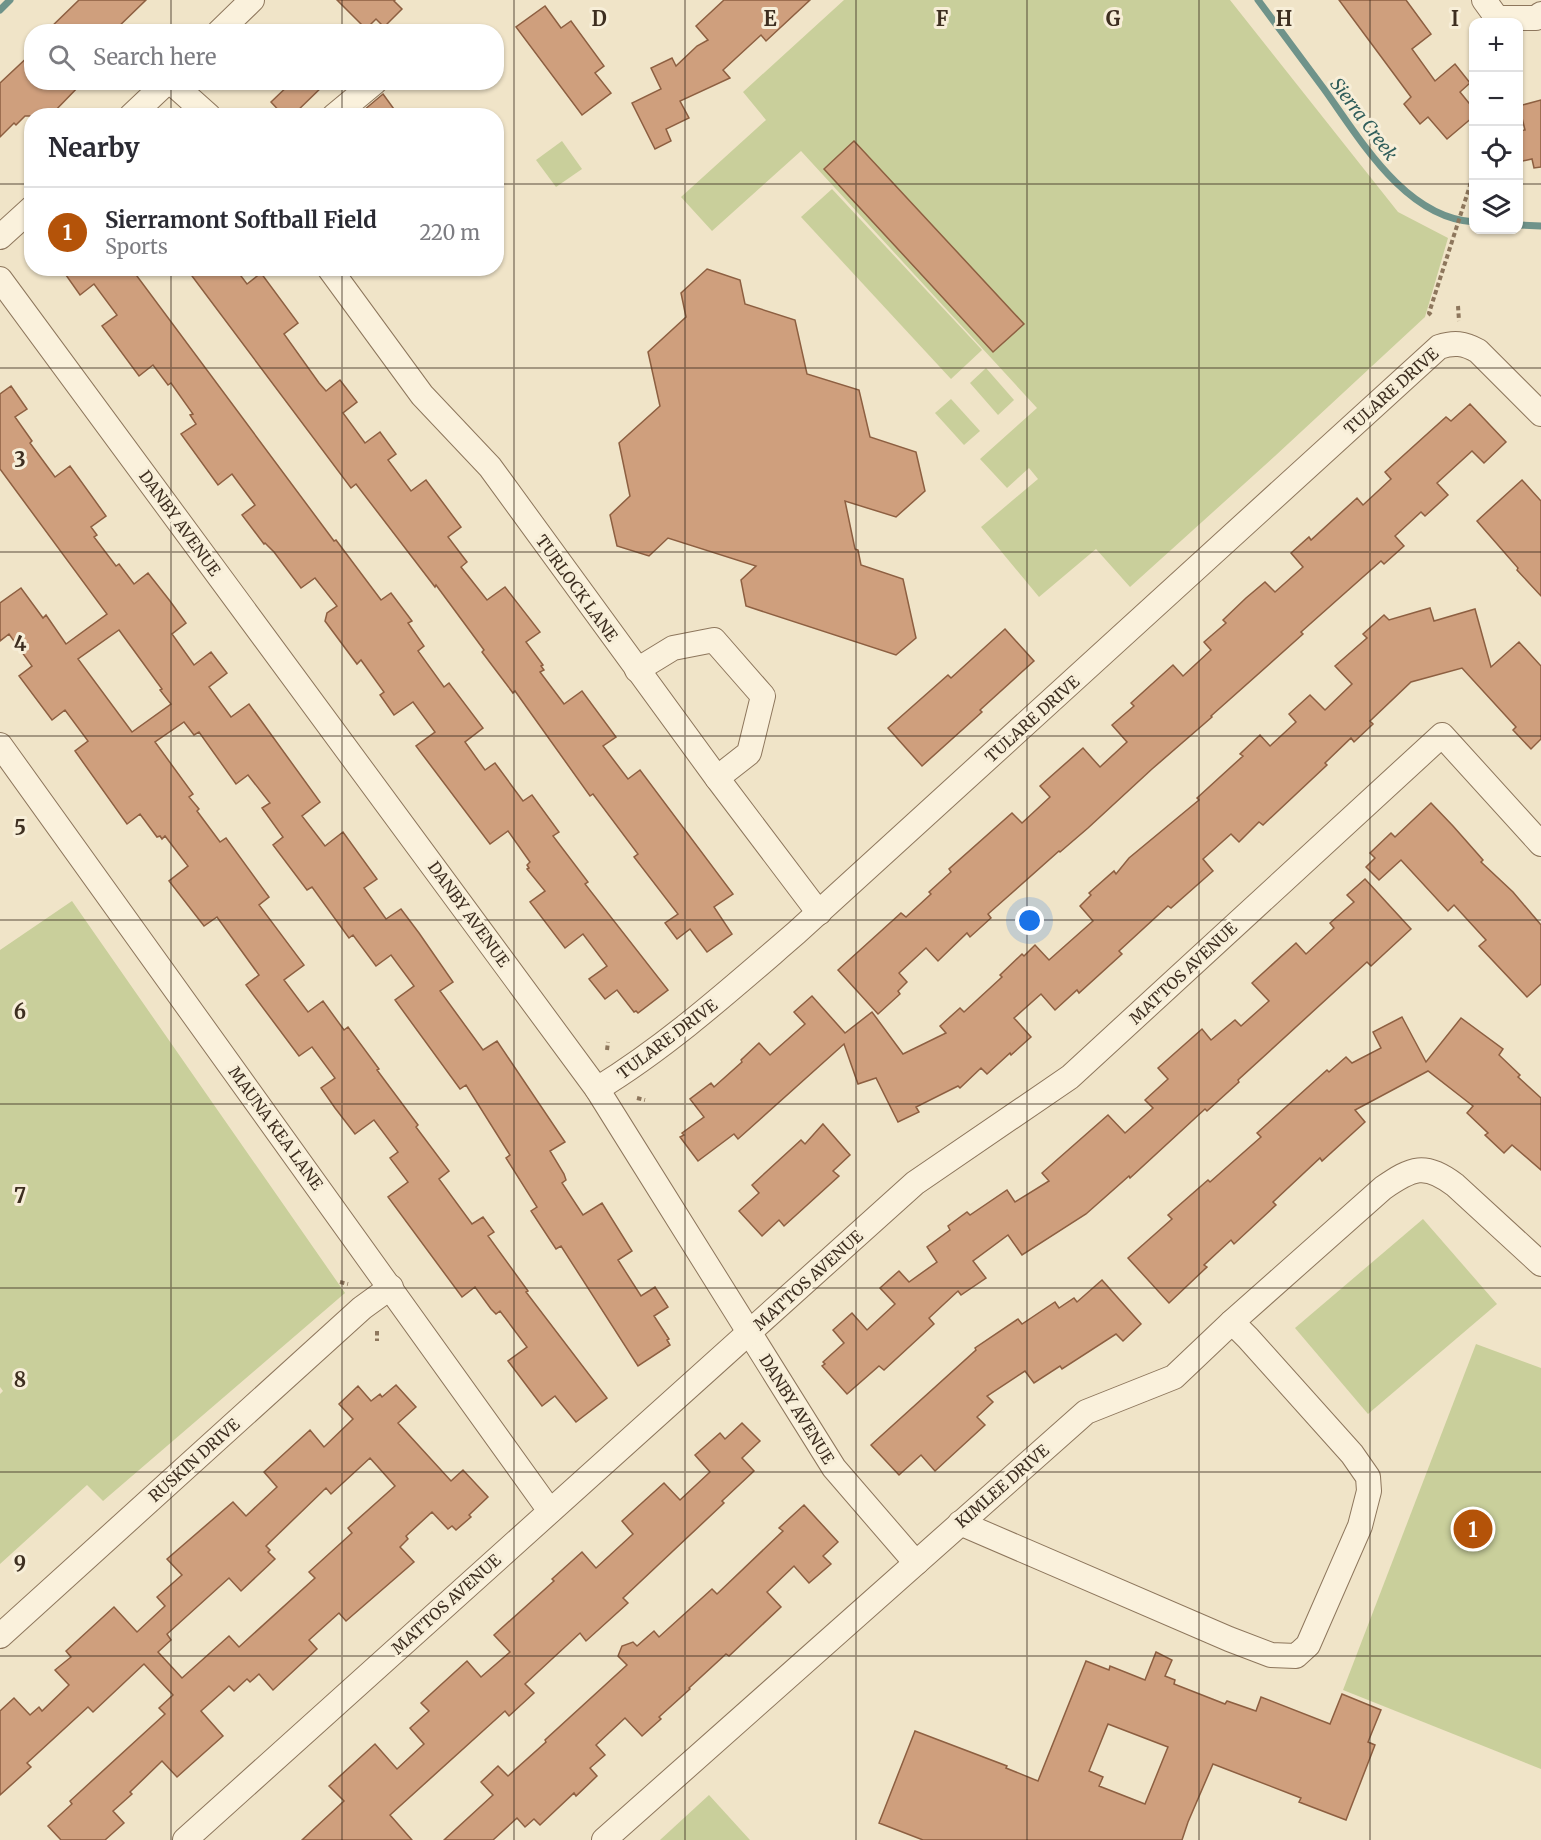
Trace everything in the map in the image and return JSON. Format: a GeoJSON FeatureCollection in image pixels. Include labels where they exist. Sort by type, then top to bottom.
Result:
{"type":"FeatureCollection","features":[{"type":"Feature","properties":{"kind":"street"},"geometry":{"type":"LineString","coordinates":[[227,24],[252,0]]}},
{"type":"Feature","properties":{"kind":"street"},"geometry":{"type":"LineString","coordinates":[[1484,0],[1497,18],[1536,18],[1541,14]]}},
{"type":"Feature","properties":{"kind":"street"},"geometry":{"type":"LineString","coordinates":[[140,108],[160,90]]}},
{"type":"Feature","properties":{"kind":"street"},"geometry":{"type":"LineString","coordinates":[[178,90],[200,108]]}},
{"type":"Feature","properties":{"kind":"street"},"geometry":{"type":"LineString","coordinates":[[344,108],[365,90]]}},
{"type":"Feature","properties":{"kind":"street"},"geometry":{"type":"LineString","coordinates":[[0,237],[24,215]]}},
{"type":"Feature","properties":{"kind":"street","name":"TURLOCK LANE"},"geometry":{"type":"LineString","coordinates":[[335,276],[422,395],[490,467],[717,778],[819,913]]}},
{"type":"Feature","properties":{"kind":"street","name":"DANBY AVENUE"},"geometry":{"type":"LineString","coordinates":[[0,279],[597,1089],[834,1468],[916,1563]]}},
{"type":"Feature","properties":{"kind":"street","name":"TULARE DRIVE"},"geometry":{"type":"LineString","coordinates":[[597,1089],[622,1074],[690,1024],[819,913],[1439,347],[1459,343],[1478,351],[1541,414]]}},
{"type":"Feature","properties":{"kind":"street"},"geometry":{"type":"LineString","coordinates":[[638,670],[673,648],[714,640],[763,696],[749,753],[717,778]]}},
{"type":"Feature","properties":{"kind":"street","name":"MATTOS AVENUE"},"geometry":{"type":"LineString","coordinates":[[185,1840],[915,1183],[1070,1077],[1442,735],[1541,844]]}},
{"type":"Feature","properties":{"kind":"street","name":"MAUNA KEA LANE"},"geometry":{"type":"LineString","coordinates":[[0,745],[550,1511]]}},
{"type":"Feature","properties":{"kind":"street","name":"KIMLEE DRIVE"},"geometry":{"type":"LineString","coordinates":[[604,1840],[1086,1412],[1174,1377],[1232,1322],[1383,1188],[1402,1174],[1423,1170],[1440,1174],[1541,1264]]}},
{"type":"Feature","properties":{"kind":"street","name":"RUSKIN DRIVE"},"geometry":{"type":"LineString","coordinates":[[0,1636],[362,1308],[391,1287]]}},
{"type":"Feature","properties":{"kind":"street"},"geometry":{"type":"LineString","coordinates":[[960,1523],[1229,1639],[1270,1655],[1296,1656],[1308,1645],[1360,1526],[1370,1491],[1368,1477],[1352,1454],[1232,1322]]}},
{"type":"Feature","properties":{"kind":"path"},"geometry":{"type":"LineString","coordinates":[[1431,315],[1429,313],[1471,180]]}},
{"type":"Feature","properties":{"kind":"path"},"geometry":{"type":"LineString","coordinates":[[607,1050],[608,1042]]}},
{"type":"Feature","properties":{"kind":"path"},"geometry":{"type":"LineString","coordinates":[[637,1098],[645,1100]]}},
{"type":"Feature","properties":{"kind":"path"},"geometry":{"type":"LineString","coordinates":[[340,1282],[348,1284]]}},
{"type":"Feature","properties":{"kind":"path"},"geometry":{"type":"LineString","coordinates":[[377,1331],[377,1341]]}},
{"type":"Feature","properties":{"kind":"green space"},"geometry":{"type":"Polygon","coordinates":[[[844,0],[1230,0],[1398,212],[1448,238],[1425,317],[1130,587],[1096,549],[1039,597],[981,527],[1038,479],[1029,468],[1007,488],[980,459],[1037,408],[801,151],[712,231],[681,197],[766,120],[743,92],[844,0]]]}},
{"type":"Feature","properties":{"kind":"green space"},"geometry":{"type":"Polygon","coordinates":[[[562,141],[582,169],[556,187],[536,160],[562,141]]]}},
{"type":"Feature","properties":{"kind":"green space"},"geometry":{"type":"Polygon","coordinates":[[[832,189],[982,350],[951,379],[801,217],[832,189]]]}},
{"type":"Feature","properties":{"kind":"green space"},"geometry":{"type":"Polygon","coordinates":[[[986,368],[1014,400],[998,415],[970,383],[986,368]]]}},
{"type":"Feature","properties":{"kind":"green space"},"geometry":{"type":"Polygon","coordinates":[[[951,399],[980,431],[964,445],[935,413],[951,399]]]}},
{"type":"Feature","properties":{"kind":"green space"},"geometry":{"type":"Polygon","coordinates":[[[72,901],[345,1293],[103,1501],[87,1485],[0,1564],[0,1394],[3,1391],[0,1387],[0,950],[72,901]]]}},
{"type":"Feature","properties":{"kind":"green space"},"geometry":{"type":"Polygon","coordinates":[[[1423,1219],[1497,1304],[1368,1414],[1295,1328],[1423,1219]]]}},
{"type":"Feature","properties":{"kind":"green space"},"geometry":{"type":"Polygon","coordinates":[[[1476,1344],[1541,1368],[1541,1769],[1343,1690],[1476,1344]]]}},
{"type":"Feature","properties":{"kind":"green space"},"geometry":{"type":"Polygon","coordinates":[[[709,1795],[750,1840],[660,1840],[709,1795]]]}},
{"type":"Feature","properties":{"kind":"building"},"geometry":{"type":"Polygon","coordinates":[[[79,0],[146,0],[121,24],[54,24],[79,0]]]}},
{"type":"Feature","properties":{"kind":"building"},"geometry":{"type":"Polygon","coordinates":[[[337,0],[395,0],[402,9],[387,24],[381,24],[376,19],[371,24],[361,24],[337,0]]]}},
{"type":"Feature","properties":{"kind":"building"},"geometry":{"type":"Polygon","coordinates":[[[724,0],[810,0],[766,41],[761,35],[723,70],[730,78],[680,101],[689,118],[666,129],[671,141],[655,149],[632,103],[661,89],[651,68],[672,58],[676,66],[697,46],[708,40],[696,26],[724,0]]]}},
{"type":"Feature","properties":{"kind":"building"},"geometry":{"type":"Polygon","coordinates":[[[1339,0],[1406,0],[1431,34],[1412,49],[1435,81],[1455,64],[1469,82],[1460,92],[1469,103],[1469,120],[1447,139],[1428,117],[1420,124],[1404,104],[1411,97],[1339,0]]]}},
{"type":"Feature","properties":{"kind":"building"},"geometry":{"type":"Polygon","coordinates":[[[545,6],[561,28],[571,21],[604,66],[595,73],[611,93],[582,115],[516,27],[545,6]]]}},
{"type":"Feature","properties":{"kind":"building"},"geometry":{"type":"Polygon","coordinates":[[[24,60],[24,90],[75,90],[58,108],[24,108],[24,117],[0,137],[0,83],[24,60]]]}},
{"type":"Feature","properties":{"kind":"building"},"geometry":{"type":"Polygon","coordinates":[[[284,90],[319,90],[300,108],[277,108],[271,102],[284,90]]]}},
{"type":"Feature","properties":{"kind":"building"},"geometry":{"type":"Polygon","coordinates":[[[383,94],[393,108],[366,108],[383,94]]]}},
{"type":"Feature","properties":{"kind":"building"},"geometry":{"type":"Polygon","coordinates":[[[1541,100],[1541,167],[1534,168],[1532,159],[1523,161],[1523,130],[1525,130],[1523,105],[1541,100]]]}},
{"type":"Feature","properties":{"kind":"building"},"geometry":{"type":"Polygon","coordinates":[[[854,141],[1024,324],[993,352],[824,169],[854,141]]]}},
{"type":"Feature","properties":{"kind":"building"},"geometry":{"type":"Polygon","coordinates":[[[707,269],[740,280],[745,304],[795,320],[807,374],[859,390],[870,437],[916,452],[925,491],[896,517],[845,501],[855,549],[858,550],[861,565],[903,579],[916,638],[896,655],[746,606],[741,580],[756,566],[668,538],[649,556],[617,546],[610,515],[630,496],[619,443],[660,406],[648,352],[686,317],[681,293],[707,269]]]}},
{"type":"Feature","properties":{"kind":"building"},"geometry":{"type":"Polygon","coordinates":[[[67,276],[137,276],[334,541],[336,540],[381,600],[391,593],[412,621],[408,623],[424,646],[418,651],[444,687],[449,683],[483,728],[465,742],[485,770],[495,763],[523,801],[532,795],[559,832],[553,836],[588,882],[585,884],[668,990],[638,1013],[634,1012],[617,990],[605,999],[589,979],[607,966],[583,934],[565,948],[530,902],[545,891],[527,869],[530,862],[508,831],[490,844],[416,746],[435,732],[413,702],[394,715],[380,695],[384,692],[361,660],[357,664],[325,621],[327,613],[337,606],[315,578],[301,588],[242,515],[255,505],[232,474],[218,485],[181,434],[196,424],[190,415],[193,414],[171,383],[168,385],[153,365],[139,376],[102,326],[117,315],[94,284],[80,295],[67,276]]]}},
{"type":"Feature","properties":{"kind":"building"},"geometry":{"type":"Polygon","coordinates":[[[192,276],[241,276],[247,284],[257,276],[263,276],[298,323],[284,334],[319,383],[326,391],[340,380],[357,402],[343,413],[365,443],[380,432],[396,454],[388,460],[411,491],[426,480],[461,527],[448,537],[467,562],[461,567],[487,600],[505,587],[540,632],[526,642],[543,665],[541,666],[544,670],[540,672],[564,704],[582,691],[616,737],[603,746],[628,779],[640,770],[733,894],[714,907],[732,934],[707,952],[690,929],[677,939],[665,923],[678,914],[634,857],[638,854],[593,794],[590,796],[515,691],[513,693],[482,652],[484,650],[436,585],[435,587],[356,484],[351,488],[192,276]]]}},
{"type":"Feature","properties":{"kind":"building"},"geometry":{"type":"Polygon","coordinates":[[[11,386],[27,409],[15,417],[32,441],[30,443],[55,477],[70,466],[106,516],[91,527],[97,535],[94,537],[116,566],[119,564],[134,584],[148,573],[186,623],[172,634],[194,665],[211,652],[227,673],[209,687],[231,717],[249,704],[320,802],[302,816],[325,846],[343,832],[377,879],[364,888],[386,919],[401,909],[419,933],[453,982],[440,991],[483,1050],[497,1041],[565,1142],[550,1151],[564,1174],[566,1180],[562,1183],[583,1215],[602,1203],[632,1251],[618,1260],[641,1296],[655,1287],[668,1307],[654,1316],[669,1339],[667,1340],[670,1345],[638,1366],[561,1246],[556,1249],[531,1211],[537,1207],[506,1158],[510,1155],[466,1085],[460,1089],[395,1000],[414,986],[391,955],[376,966],[353,935],[349,938],[312,887],[307,890],[273,845],[283,837],[262,808],[270,803],[248,775],[236,784],[199,732],[194,735],[184,722],[155,742],[193,794],[189,797],[199,809],[197,811],[220,842],[226,838],[269,897],[259,905],[304,965],[284,980],[308,1012],[323,1001],[344,1030],[348,1027],[449,1171],[439,1179],[472,1224],[483,1217],[494,1232],[488,1236],[528,1291],[526,1292],[607,1398],[576,1422],[555,1396],[542,1406],[508,1361],[527,1347],[500,1311],[496,1314],[475,1287],[462,1297],[388,1197],[408,1182],[390,1158],[398,1152],[374,1120],[355,1134],[335,1108],[321,1088],[335,1078],[312,1047],[299,1056],[246,985],[259,975],[217,917],[204,926],[169,881],[188,866],[165,836],[162,839],[160,836],[157,837],[140,814],[127,824],[75,751],[88,741],[65,710],[52,720],[19,676],[32,666],[9,634],[0,641],[0,603],[21,588],[43,618],[46,615],[66,644],[107,614],[0,469],[0,394],[11,386]],[[119,630],[78,659],[132,732],[171,704],[160,690],[162,689],[119,630]]]}},
{"type":"Feature","properties":{"kind":"building"},"geometry":{"type":"Polygon","coordinates":[[[1470,404],[1506,442],[1484,463],[1472,451],[1437,483],[1448,495],[1425,516],[1421,512],[1395,536],[1404,546],[1384,564],[1381,561],[1301,632],[1303,634],[1212,717],[988,914],[991,918],[970,937],[967,933],[938,961],[926,948],[899,973],[907,982],[898,991],[900,994],[878,1014],[838,970],[901,913],[906,917],[951,872],[949,869],[1012,813],[1022,823],[1050,797],[1040,786],[1083,748],[1100,767],[1127,742],[1112,725],[1134,706],[1131,703],[1173,665],[1183,676],[1211,650],[1204,642],[1226,623],[1223,620],[1246,598],[1265,582],[1275,592],[1303,567],[1291,553],[1309,537],[1311,540],[1357,498],[1363,505],[1391,479],[1385,472],[1446,417],[1451,421],[1470,404]]]}},
{"type":"Feature","properties":{"kind":"building"},"geometry":{"type":"Polygon","coordinates":[[[1522,480],[1541,501],[1541,596],[1477,521],[1522,480]]]}},
{"type":"Feature","properties":{"kind":"building"},"geometry":{"type":"Polygon","coordinates":[[[1430,608],[1434,621],[1475,609],[1491,667],[1519,642],[1541,666],[1541,739],[1531,749],[1513,730],[1516,727],[1462,668],[1411,682],[1370,721],[1373,724],[1354,742],[1351,738],[1325,763],[1327,765],[1263,825],[1259,822],[1239,842],[1231,834],[1203,859],[1213,871],[1171,908],[1168,906],[1119,951],[1122,954],[1079,993],[1077,990],[1055,1010],[1041,994],[1014,1018],[1031,1037],[987,1074],[981,1068],[960,1088],[958,1086],[916,1107],[919,1112],[898,1122],[876,1078],[858,1084],[844,1044],[738,1139],[734,1134],[698,1161],[680,1137],[704,1117],[690,1099],[711,1083],[714,1087],[759,1043],[770,1055],[805,1024],[794,1012],[812,996],[845,1033],[872,1012],[903,1054],[946,1033],[940,1026],[960,1008],[964,1012],[1002,977],[1000,975],[1022,954],[1024,956],[1035,945],[1049,960],[1093,921],[1080,906],[1091,895],[1089,893],[1114,871],[1116,874],[1129,858],[1199,800],[1197,798],[1243,756],[1240,754],[1260,735],[1270,746],[1296,722],[1289,714],[1310,695],[1325,710],[1352,684],[1335,666],[1367,638],[1363,634],[1384,615],[1389,620],[1430,608]]]}},
{"type":"Feature","properties":{"kind":"building"},"geometry":{"type":"Polygon","coordinates":[[[1005,629],[1034,661],[922,766],[888,728],[948,675],[951,678],[1005,629]]]}},
{"type":"Feature","properties":{"kind":"building"},"geometry":{"type":"Polygon","coordinates":[[[1431,803],[1483,860],[1481,862],[1513,892],[1541,925],[1541,984],[1527,997],[1479,946],[1486,940],[1454,905],[1448,911],[1401,860],[1379,880],[1366,867],[1375,858],[1370,853],[1391,833],[1395,837],[1431,803]]]}},
{"type":"Feature","properties":{"kind":"building"},"geometry":{"type":"Polygon","coordinates":[[[1365,879],[1411,929],[1371,966],[1367,962],[1207,1111],[1205,1109],[1130,1178],[1129,1176],[1086,1214],[1022,1255],[1008,1235],[973,1261],[986,1278],[961,1295],[958,1291],[929,1318],[934,1324],[884,1370],[879,1366],[847,1394],[822,1366],[825,1364],[823,1362],[844,1343],[833,1330],[852,1313],[867,1330],[895,1304],[880,1288],[899,1271],[909,1282],[937,1262],[927,1247],[950,1230],[948,1226],[967,1212],[970,1215],[1007,1190],[1015,1202],[1049,1181],[1042,1173],[1108,1115],[1125,1133],[1153,1108],[1145,1100],[1168,1079],[1158,1068],[1202,1029],[1211,1040],[1235,1020],[1241,1026],[1269,1001],[1252,983],[1296,943],[1306,954],[1334,928],[1330,923],[1354,902],[1347,895],[1365,879]]]}},
{"type":"Feature","properties":{"kind":"building"},"geometry":{"type":"Polygon","coordinates":[[[1402,1017],[1426,1062],[1461,1018],[1503,1049],[1499,1055],[1541,1098],[1541,1170],[1512,1145],[1504,1153],[1485,1135],[1488,1133],[1467,1113],[1473,1106],[1428,1071],[1355,1110],[1365,1122],[1322,1161],[1320,1158],[1273,1202],[1276,1205],[1234,1244],[1231,1240],[1204,1265],[1207,1267],[1169,1303],[1128,1258],[1172,1219],[1168,1215],[1261,1137],[1257,1133],[1327,1070],[1329,1072],[1346,1057],[1352,1063],[1381,1048],[1373,1032],[1402,1017]]]}},
{"type":"Feature","properties":{"kind":"building"},"geometry":{"type":"Polygon","coordinates":[[[823,1124],[850,1155],[833,1171],[839,1176],[784,1226],[779,1220],[762,1236],[739,1211],[759,1193],[752,1185],[801,1140],[805,1144],[823,1124]]]}},
{"type":"Feature","properties":{"kind":"building"},"geometry":{"type":"Polygon","coordinates":[[[1102,1280],[1141,1324],[1123,1341],[1116,1334],[1062,1369],[1060,1366],[1034,1383],[1025,1371],[987,1396],[993,1402],[977,1417],[985,1425],[935,1471],[921,1455],[899,1475],[871,1445],[976,1350],[975,1348],[1018,1319],[1022,1324],[1055,1302],[1059,1308],[1074,1298],[1077,1302],[1102,1280]]]}},
{"type":"Feature","properties":{"kind":"building"},"geometry":{"type":"Polygon","coordinates":[[[396,1385],[416,1407],[398,1423],[451,1481],[463,1470],[488,1497],[469,1515],[471,1517],[456,1530],[452,1526],[448,1529],[432,1512],[406,1536],[408,1539],[400,1547],[414,1562],[346,1621],[339,1613],[309,1640],[317,1649],[273,1690],[259,1674],[250,1682],[247,1679],[234,1691],[229,1686],[201,1711],[223,1736],[177,1777],[162,1761],[113,1811],[124,1823],[105,1840],[61,1840],[48,1826],[72,1804],[70,1801],[165,1714],[159,1708],[173,1695],[144,1664],[93,1712],[88,1707],[27,1763],[31,1767],[0,1795],[0,1711],[14,1698],[30,1715],[39,1707],[42,1711],[69,1685],[55,1670],[71,1657],[66,1651],[114,1607],[137,1632],[165,1606],[157,1597],[182,1575],[167,1559],[233,1502],[246,1516],[277,1487],[264,1472],[310,1430],[324,1447],[353,1419],[339,1404],[358,1386],[371,1401],[380,1394],[382,1397],[396,1385]],[[370,1458],[331,1494],[326,1488],[266,1546],[275,1559],[241,1591],[229,1578],[167,1634],[171,1640],[158,1652],[182,1678],[229,1636],[239,1647],[315,1578],[309,1572],[352,1533],[348,1528],[395,1486],[370,1458]]]}},
{"type":"Feature","properties":{"kind":"building"},"geometry":{"type":"Polygon","coordinates":[[[742,1423],[760,1441],[742,1458],[754,1471],[722,1501],[724,1503],[623,1598],[628,1603],[586,1641],[580,1633],[525,1684],[534,1693],[509,1716],[505,1711],[390,1815],[412,1840],[302,1840],[344,1801],[329,1786],[375,1744],[397,1769],[424,1744],[410,1728],[429,1711],[421,1703],[467,1661],[481,1677],[510,1652],[494,1635],[554,1581],[552,1579],[582,1552],[596,1568],[633,1534],[622,1521],[664,1483],[680,1500],[710,1472],[695,1455],[720,1433],[725,1439],[742,1423]]]}},
{"type":"Feature","properties":{"kind":"building"},"geometry":{"type":"Polygon","coordinates":[[[804,1505],[838,1542],[823,1556],[831,1564],[809,1583],[794,1566],[767,1592],[781,1607],[729,1656],[726,1654],[689,1688],[642,1736],[625,1718],[596,1745],[605,1755],[590,1768],[597,1776],[576,1796],[574,1793],[540,1825],[534,1819],[525,1827],[517,1818],[493,1840],[444,1840],[493,1795],[481,1782],[498,1766],[508,1776],[627,1665],[618,1656],[622,1646],[633,1642],[637,1646],[654,1631],[659,1637],[712,1589],[717,1594],[783,1531],[779,1528],[804,1505]]]}},
{"type":"Feature","properties":{"kind":"building"},"geometry":{"type":"Polygon","coordinates":[[[1156,1652],[1172,1660],[1165,1676],[1175,1680],[1174,1684],[1225,1704],[1227,1701],[1256,1711],[1261,1697],[1330,1724],[1342,1694],[1381,1710],[1368,1742],[1375,1745],[1346,1820],[1299,1802],[1301,1798],[1213,1764],[1182,1840],[923,1840],[879,1823],[915,1731],[1007,1766],[1006,1768],[1038,1781],[1086,1661],[1109,1670],[1110,1666],[1145,1680],[1156,1652]],[[1108,1724],[1089,1771],[1103,1777],[1099,1786],[1145,1804],[1168,1747],[1108,1724]]]}},
{"type":"Feature","properties":{"kind":"waterway","name":"Sierra Creek"},"geometry":{"type":"LineString","coordinates":[[0,10],[10,0]]}},
{"type":"Feature","properties":{"kind":"waterway","name":"Sierra Creek"},"geometry":{"type":"LineString","coordinates":[[1258,0],[1369,152],[1387,173],[1427,207],[1449,217],[1469,221]]}},
{"type":"Feature","properties":{"kind":"waterway","name":"Sierra Creek"},"geometry":{"type":"LineString","coordinates":[[1523,225],[1541,226]]}},
{"type":"Feature","properties":{"kind":"place","name":"Sierramont Softball Field"},"geometry":{"type":"Point","coordinates":[1473,1529]}}]}
